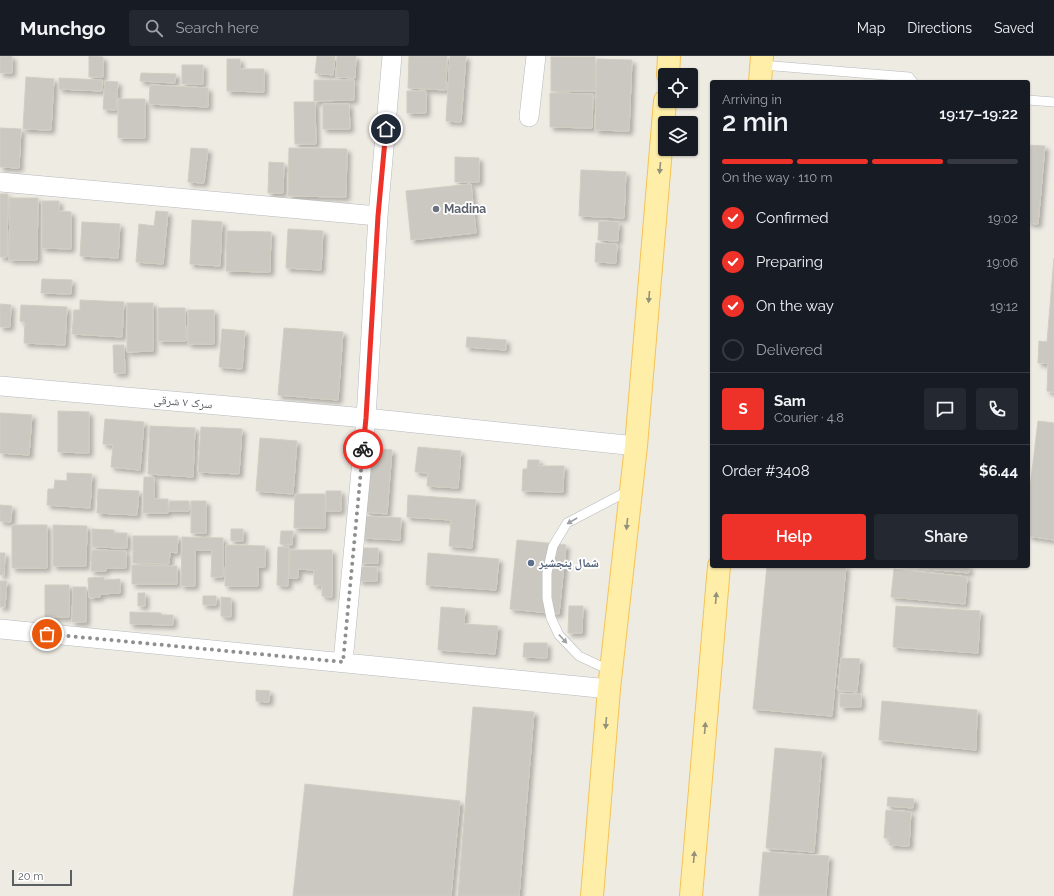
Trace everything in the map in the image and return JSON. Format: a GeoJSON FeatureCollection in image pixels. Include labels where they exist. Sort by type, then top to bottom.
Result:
{"type":"FeatureCollection","features":[{"type":"Feature","properties":{"kind":"main road"},"geometry":{"type":"LineString","coordinates":[[668,68],[669,56]]}},
{"type":"Feature","properties":{"kind":"main road"},"geometry":{"type":"LineString","coordinates":[[592,896],[610,680],[636,446],[664,108]]}},
{"type":"Feature","properties":{"kind":"main road"},"geometry":{"type":"LineString","coordinates":[[691,896],[719,568]]}},
{"type":"Feature","properties":{"kind":"street"},"geometry":{"type":"LineString","coordinates":[[343,662],[366,418],[378,216],[392,56]]}},
{"type":"Feature","properties":{"kind":"street"},"geometry":{"type":"LineString","coordinates":[[529,117],[536,56]]}},
{"type":"Feature","properties":{"kind":"street"},"geometry":{"type":"LineString","coordinates":[[0,182],[378,216]]}},
{"type":"Feature","properties":{"kind":"street","name":"سرک ۷ شرقی"},"geometry":{"type":"LineString","coordinates":[[0,386],[366,418],[636,446]]}},
{"type":"Feature","properties":{"kind":"street"},"geometry":{"type":"LineString","coordinates":[[0,629],[343,662],[610,680]]}},
{"type":"Feature","properties":{"kind":"lane"},"geometry":{"type":"LineString","coordinates":[[761,68],[909,77],[911,80]]}},
{"type":"Feature","properties":{"kind":"lane"},"geometry":{"type":"LineString","coordinates":[[1030,100],[1054,102]]}},
{"type":"Feature","properties":{"kind":"lane"},"geometry":{"type":"LineString","coordinates":[[610,680],[579,656],[559,635],[551,618],[547,598],[547,573],[553,546],[567,523],[631,489]]}},
{"type":"Feature","properties":{"kind":"building"},"geometry":{"type":"Polygon","coordinates":[[[0,56],[12,56],[12,73],[0,73],[0,56]]]}},
{"type":"Feature","properties":{"kind":"building"},"geometry":{"type":"Polygon","coordinates":[[[89,56],[103,57],[103,77],[89,77],[89,56]]]}},
{"type":"Feature","properties":{"kind":"building"},"geometry":{"type":"Polygon","coordinates":[[[317,56],[335,56],[333,75],[315,73],[317,56]]]}},
{"type":"Feature","properties":{"kind":"building"},"geometry":{"type":"Polygon","coordinates":[[[337,56],[356,56],[355,78],[336,77],[337,56]]]}},
{"type":"Feature","properties":{"kind":"building"},"geometry":{"type":"Polygon","coordinates":[[[409,56],[447,56],[446,90],[408,88],[409,56]]]}},
{"type":"Feature","properties":{"kind":"building"},"geometry":{"type":"Polygon","coordinates":[[[450,56],[466,56],[461,122],[446,121],[450,56]]]}},
{"type":"Feature","properties":{"kind":"building"},"geometry":{"type":"Polygon","coordinates":[[[551,57],[595,57],[595,91],[551,91],[551,57]]]}},
{"type":"Feature","properties":{"kind":"building"},"geometry":{"type":"Polygon","coordinates":[[[227,59],[240,59],[240,69],[264,69],[264,92],[227,91],[227,59]]]}},
{"type":"Feature","properties":{"kind":"building"},"geometry":{"type":"Polygon","coordinates":[[[597,59],[632,60],[629,131],[595,130],[597,59]]]}},
{"type":"Feature","properties":{"kind":"building"},"geometry":{"type":"Polygon","coordinates":[[[182,65],[203,65],[203,84],[182,84],[182,65]]]}},
{"type":"Feature","properties":{"kind":"building"},"geometry":{"type":"Polygon","coordinates":[[[141,73],[176,74],[175,83],[140,81],[141,73]]]}},
{"type":"Feature","properties":{"kind":"building"},"geometry":{"type":"Polygon","coordinates":[[[26,77],[54,79],[51,130],[23,129],[26,77]]]}},
{"type":"Feature","properties":{"kind":"building"},"geometry":{"type":"Polygon","coordinates":[[[59,78],[102,80],[102,91],[59,89],[59,78]]]}},
{"type":"Feature","properties":{"kind":"building"},"geometry":{"type":"Polygon","coordinates":[[[314,80],[354,80],[354,100],[314,101],[314,80]]]}},
{"type":"Feature","properties":{"kind":"building"},"geometry":{"type":"Polygon","coordinates":[[[105,81],[118,82],[116,110],[103,109],[105,81]]]}},
{"type":"Feature","properties":{"kind":"building"},"geometry":{"type":"Polygon","coordinates":[[[150,85],[208,88],[208,107],[149,104],[150,85]]]}},
{"type":"Feature","properties":{"kind":"building"},"geometry":{"type":"Polygon","coordinates":[[[407,91],[426,91],[426,113],[407,113],[407,91]]]}},
{"type":"Feature","properties":{"kind":"building"},"geometry":{"type":"Polygon","coordinates":[[[550,93],[593,94],[592,128],[550,127],[550,93]]]}},
{"type":"Feature","properties":{"kind":"building"},"geometry":{"type":"Polygon","coordinates":[[[118,99],[145,99],[145,138],[118,138],[118,99]]]}},
{"type":"Feature","properties":{"kind":"building"},"geometry":{"type":"Polygon","coordinates":[[[294,102],[315,102],[316,144],[295,144],[294,102]]]}},
{"type":"Feature","properties":{"kind":"building"},"geometry":{"type":"Polygon","coordinates":[[[323,104],[349,104],[350,129],[323,129],[323,104]]]}},
{"type":"Feature","properties":{"kind":"building"},"geometry":{"type":"Polygon","coordinates":[[[0,128],[21,129],[19,168],[0,167],[0,128]]]}},
{"type":"Feature","properties":{"kind":"building"},"geometry":{"type":"Polygon","coordinates":[[[1030,145],[1045,146],[1038,224],[1030,223],[1030,145]]]}},
{"type":"Feature","properties":{"kind":"building"},"geometry":{"type":"Polygon","coordinates":[[[191,148],[208,149],[204,183],[188,182],[191,148]]]}},
{"type":"Feature","properties":{"kind":"building"},"geometry":{"type":"Polygon","coordinates":[[[289,148],[347,149],[346,197],[288,196],[289,148]]]}},
{"type":"Feature","properties":{"kind":"building"},"geometry":{"type":"Polygon","coordinates":[[[455,157],[479,158],[479,182],[455,182],[455,157]]]}},
{"type":"Feature","properties":{"kind":"building"},"geometry":{"type":"Polygon","coordinates":[[[269,162],[284,163],[283,193],[268,193],[269,162]]]}},
{"type":"Feature","properties":{"kind":"building"},"geometry":{"type":"Polygon","coordinates":[[[581,170],[626,172],[624,218],[579,216],[581,170]]]}},
{"type":"Feature","properties":{"kind":"building"},"geometry":{"type":"Polygon","coordinates":[[[471,184],[476,233],[411,240],[406,191],[471,184]]]}},
{"type":"Feature","properties":{"kind":"building"},"geometry":{"type":"Polygon","coordinates":[[[0,194],[8,194],[7,257],[0,257],[0,194]]]}},
{"type":"Feature","properties":{"kind":"building"},"geometry":{"type":"Polygon","coordinates":[[[10,198],[38,198],[37,260],[9,260],[10,198]]]}},
{"type":"Feature","properties":{"kind":"building"},"geometry":{"type":"Polygon","coordinates":[[[42,201],[59,201],[59,211],[71,212],[71,249],[42,248],[42,201]]]}},
{"type":"Feature","properties":{"kind":"building"},"geometry":{"type":"Polygon","coordinates":[[[156,211],[168,212],[163,264],[136,262],[139,224],[154,226],[156,211]]]}},
{"type":"Feature","properties":{"kind":"building"},"geometry":{"type":"Polygon","coordinates":[[[192,220],[222,222],[220,266],[190,264],[192,220]]]}},
{"type":"Feature","properties":{"kind":"building"},"geometry":{"type":"Polygon","coordinates":[[[599,221],[619,222],[618,241],[598,240],[599,221]]]}},
{"type":"Feature","properties":{"kind":"building"},"geometry":{"type":"Polygon","coordinates":[[[82,222],[120,224],[118,258],[80,256],[82,222]]]}},
{"type":"Feature","properties":{"kind":"building"},"geometry":{"type":"Polygon","coordinates":[[[288,229],[323,231],[321,270],[286,268],[288,229]]]}},
{"type":"Feature","properties":{"kind":"building"},"geometry":{"type":"Polygon","coordinates":[[[227,231],[271,232],[270,272],[226,271],[227,231]]]}},
{"type":"Feature","properties":{"kind":"building"},"geometry":{"type":"Polygon","coordinates":[[[596,243],[617,244],[616,263],[595,262],[596,243]]]}},
{"type":"Feature","properties":{"kind":"building"},"geometry":{"type":"Polygon","coordinates":[[[1054,258],[1054,392],[1047,391],[1048,363],[1038,363],[1039,341],[1047,342],[1054,258]]]}},
{"type":"Feature","properties":{"kind":"building"},"geometry":{"type":"Polygon","coordinates":[[[42,279],[72,280],[71,294],[41,293],[42,279]]]}},
{"type":"Feature","properties":{"kind":"building"},"geometry":{"type":"Polygon","coordinates":[[[80,300],[124,302],[122,337],[72,334],[74,310],[80,310],[80,300]]]}},
{"type":"Feature","properties":{"kind":"building"},"geometry":{"type":"Polygon","coordinates":[[[127,303],[153,303],[153,351],[127,352],[127,303]]]}},
{"type":"Feature","properties":{"kind":"building"},"geometry":{"type":"Polygon","coordinates":[[[0,304],[11,305],[10,327],[0,327],[0,304]]]}},
{"type":"Feature","properties":{"kind":"building"},"geometry":{"type":"Polygon","coordinates":[[[21,305],[67,307],[65,345],[24,343],[25,322],[20,321],[21,305]]]}},
{"type":"Feature","properties":{"kind":"building"},"geometry":{"type":"Polygon","coordinates":[[[158,308],[185,308],[186,341],[158,341],[158,308]]]}},
{"type":"Feature","properties":{"kind":"building"},"geometry":{"type":"Polygon","coordinates":[[[188,310],[214,310],[214,344],[188,344],[188,310]]]}},
{"type":"Feature","properties":{"kind":"building"},"geometry":{"type":"Polygon","coordinates":[[[284,328],[343,332],[338,400],[278,395],[284,328]]]}},
{"type":"Feature","properties":{"kind":"building"},"geometry":{"type":"Polygon","coordinates":[[[222,329],[245,331],[242,369],[219,367],[222,329]]]}},
{"type":"Feature","properties":{"kind":"building"},"geometry":{"type":"Polygon","coordinates":[[[467,337],[506,340],[506,350],[466,347],[467,337]]]}},
{"type":"Feature","properties":{"kind":"building"},"geometry":{"type":"Polygon","coordinates":[[[113,345],[124,345],[125,373],[114,373],[113,345]]]}},
{"type":"Feature","properties":{"kind":"building"},"geometry":{"type":"Polygon","coordinates":[[[58,411],[89,412],[89,453],[58,452],[58,411]]]}},
{"type":"Feature","properties":{"kind":"building"},"geometry":{"type":"Polygon","coordinates":[[[0,413],[32,415],[29,455],[0,453],[0,413]]]}},
{"type":"Feature","properties":{"kind":"building"},"geometry":{"type":"Polygon","coordinates":[[[105,419],[144,422],[140,470],[111,467],[113,445],[103,444],[105,419]]]}},
{"type":"Feature","properties":{"kind":"building"},"geometry":{"type":"Polygon","coordinates":[[[1038,421],[1054,423],[1054,540],[1030,536],[1030,487],[1038,421]]]}},
{"type":"Feature","properties":{"kind":"building"},"geometry":{"type":"Polygon","coordinates":[[[150,426],[195,428],[193,477],[148,474],[150,426]]]}},
{"type":"Feature","properties":{"kind":"building"},"geometry":{"type":"Polygon","coordinates":[[[201,427],[242,429],[239,474],[198,472],[201,427]]]}},
{"type":"Feature","properties":{"kind":"building"},"geometry":{"type":"Polygon","coordinates":[[[260,438],[297,441],[293,494],[256,491],[260,438]]]}},
{"type":"Feature","properties":{"kind":"building"},"geometry":{"type":"Polygon","coordinates":[[[418,447],[461,451],[458,488],[427,486],[428,473],[415,472],[418,447]]]}},
{"type":"Feature","properties":{"kind":"building"},"geometry":{"type":"Polygon","coordinates":[[[370,448],[392,450],[387,514],[365,512],[370,448]]]}},
{"type":"Feature","properties":{"kind":"building"},"geometry":{"type":"Polygon","coordinates":[[[528,460],[539,460],[539,466],[564,466],[563,492],[522,491],[523,469],[527,469],[528,460]]]}},
{"type":"Feature","properties":{"kind":"building"},"geometry":{"type":"Polygon","coordinates":[[[67,473],[92,474],[90,508],[47,505],[48,489],[54,489],[55,480],[67,481],[67,473]]]}},
{"type":"Feature","properties":{"kind":"building"},"geometry":{"type":"Polygon","coordinates":[[[144,477],[154,477],[154,499],[168,499],[168,513],[143,513],[144,477]]]}},
{"type":"Feature","properties":{"kind":"building"},"geometry":{"type":"Polygon","coordinates":[[[98,489],[139,491],[137,515],[97,513],[98,489]]]}},
{"type":"Feature","properties":{"kind":"building"},"geometry":{"type":"Polygon","coordinates":[[[326,491],[341,491],[341,511],[326,511],[326,491]]]}},
{"type":"Feature","properties":{"kind":"building"},"geometry":{"type":"Polygon","coordinates":[[[295,494],[325,494],[325,528],[294,528],[295,494]]]}},
{"type":"Feature","properties":{"kind":"building"},"geometry":{"type":"Polygon","coordinates":[[[408,495],[476,500],[472,548],[449,546],[451,520],[407,517],[408,495]]]}},
{"type":"Feature","properties":{"kind":"building"},"geometry":{"type":"Polygon","coordinates":[[[170,501],[189,501],[189,511],[169,511],[170,501]]]}},
{"type":"Feature","properties":{"kind":"building"},"geometry":{"type":"Polygon","coordinates":[[[191,501],[206,501],[206,533],[191,533],[191,501]]]}},
{"type":"Feature","properties":{"kind":"building"},"geometry":{"type":"Polygon","coordinates":[[[0,505],[12,506],[11,522],[0,521],[0,505]]]}},
{"type":"Feature","properties":{"kind":"building"},"geometry":{"type":"Polygon","coordinates":[[[363,516],[401,518],[400,540],[362,538],[363,516]]]}},
{"type":"Feature","properties":{"kind":"building"},"geometry":{"type":"Polygon","coordinates":[[[12,525],[47,525],[47,568],[12,568],[12,525]]]}},
{"type":"Feature","properties":{"kind":"building"},"geometry":{"type":"Polygon","coordinates":[[[53,525],[87,526],[86,566],[53,566],[53,525]]]}},
{"type":"Feature","properties":{"kind":"building"},"geometry":{"type":"Polygon","coordinates":[[[92,529],[114,530],[114,533],[127,533],[127,548],[92,547],[92,529]]]}},
{"type":"Feature","properties":{"kind":"building"},"geometry":{"type":"Polygon","coordinates":[[[231,529],[243,529],[243,541],[231,541],[231,529]]]}},
{"type":"Feature","properties":{"kind":"building"},"geometry":{"type":"Polygon","coordinates":[[[281,531],[293,531],[292,545],[280,544],[281,531]]]}},
{"type":"Feature","properties":{"kind":"building"},"geometry":{"type":"Polygon","coordinates":[[[133,536],[178,536],[177,553],[170,552],[169,564],[133,563],[133,536]]]}},
{"type":"Feature","properties":{"kind":"building"},"geometry":{"type":"Polygon","coordinates":[[[182,537],[223,538],[223,577],[211,577],[212,550],[195,550],[195,586],[181,586],[182,537]]]}},
{"type":"Feature","properties":{"kind":"building"},"geometry":{"type":"Polygon","coordinates":[[[517,540],[566,545],[559,614],[510,609],[517,540]]]}},
{"type":"Feature","properties":{"kind":"building"},"geometry":{"type":"Polygon","coordinates":[[[226,545],[265,546],[265,567],[258,567],[258,586],[225,586],[226,545]]]}},
{"type":"Feature","properties":{"kind":"building"},"geometry":{"type":"Polygon","coordinates":[[[278,547],[289,547],[288,586],[277,585],[278,547]]]}},
{"type":"Feature","properties":{"kind":"building"},"geometry":{"type":"Polygon","coordinates":[[[360,548],[378,548],[378,563],[360,563],[360,548]]]}},
{"type":"Feature","properties":{"kind":"building"},"geometry":{"type":"Polygon","coordinates":[[[92,550],[126,551],[126,568],[106,568],[106,571],[91,571],[92,550]]]}},
{"type":"Feature","properties":{"kind":"building"},"geometry":{"type":"Polygon","coordinates":[[[290,550],[332,550],[332,597],[322,596],[322,585],[314,585],[314,570],[298,569],[298,578],[289,578],[290,550]]]}},
{"type":"Feature","properties":{"kind":"building"},"geometry":{"type":"Polygon","coordinates":[[[0,553],[5,553],[4,575],[0,575],[0,553]]]}},
{"type":"Feature","properties":{"kind":"building"},"geometry":{"type":"Polygon","coordinates":[[[428,553],[499,559],[496,590],[426,585],[428,553]]]}},
{"type":"Feature","properties":{"kind":"building"},"geometry":{"type":"Polygon","coordinates":[[[132,565],[177,566],[177,584],[132,584],[132,565]]]}},
{"type":"Feature","properties":{"kind":"building"},"geometry":{"type":"Polygon","coordinates":[[[359,567],[377,567],[377,581],[359,581],[359,567]]]}},
{"type":"Feature","properties":{"kind":"building"},"geometry":{"type":"Polygon","coordinates":[[[767,568],[846,568],[832,716],[753,709],[767,568]]]}},
{"type":"Feature","properties":{"kind":"building"},"geometry":{"type":"Polygon","coordinates":[[[918,568],[969,568],[969,573],[918,568]]]}},
{"type":"Feature","properties":{"kind":"building"},"geometry":{"type":"Polygon","coordinates":[[[894,569],[967,577],[965,604],[891,597],[894,569]]]}},
{"type":"Feature","properties":{"kind":"building"},"geometry":{"type":"Polygon","coordinates":[[[104,577],[104,580],[120,579],[120,593],[100,594],[100,597],[89,598],[88,578],[104,577]]]}},
{"type":"Feature","properties":{"kind":"building"},"geometry":{"type":"Polygon","coordinates":[[[0,581],[7,581],[5,607],[0,607],[0,581]]]}},
{"type":"Feature","properties":{"kind":"building"},"geometry":{"type":"Polygon","coordinates":[[[45,585],[69,585],[69,617],[45,617],[45,585]]]}},
{"type":"Feature","properties":{"kind":"building"},"geometry":{"type":"Polygon","coordinates":[[[73,587],[86,587],[86,622],[72,622],[73,587]]]}},
{"type":"Feature","properties":{"kind":"building"},"geometry":{"type":"Polygon","coordinates":[[[138,593],[145,593],[145,606],[138,606],[138,593]]]}},
{"type":"Feature","properties":{"kind":"building"},"geometry":{"type":"Polygon","coordinates":[[[203,596],[216,596],[216,605],[203,605],[203,596]]]}},
{"type":"Feature","properties":{"kind":"building"},"geometry":{"type":"Polygon","coordinates":[[[221,597],[231,598],[231,617],[221,616],[221,597]]]}},
{"type":"Feature","properties":{"kind":"building"},"geometry":{"type":"Polygon","coordinates":[[[569,606],[583,606],[582,633],[568,633],[569,606]]]}},
{"type":"Feature","properties":{"kind":"building"},"geometry":{"type":"Polygon","coordinates":[[[896,606],[980,611],[978,653],[893,647],[896,606]]]}},
{"type":"Feature","properties":{"kind":"building"},"geometry":{"type":"Polygon","coordinates":[[[441,607],[465,609],[464,624],[498,626],[495,654],[438,650],[441,607]]]}},
{"type":"Feature","properties":{"kind":"building"},"geometry":{"type":"Polygon","coordinates":[[[130,612],[173,615],[173,625],[130,624],[130,612]]]}},
{"type":"Feature","properties":{"kind":"building"},"geometry":{"type":"Polygon","coordinates":[[[524,643],[547,643],[547,658],[523,657],[524,643]]]}},
{"type":"Feature","properties":{"kind":"building"},"geometry":{"type":"Polygon","coordinates":[[[841,658],[860,659],[857,692],[838,690],[841,658]]]}},
{"type":"Feature","properties":{"kind":"building"},"geometry":{"type":"Polygon","coordinates":[[[256,690],[270,691],[269,702],[256,701],[256,690]]]}},
{"type":"Feature","properties":{"kind":"building"},"geometry":{"type":"Polygon","coordinates":[[[840,694],[861,694],[861,707],[840,707],[840,694]]]}},
{"type":"Feature","properties":{"kind":"building"},"geometry":{"type":"Polygon","coordinates":[[[882,701],[977,710],[976,750],[879,740],[882,701]]]}},
{"type":"Feature","properties":{"kind":"building"},"geometry":{"type":"Polygon","coordinates":[[[473,707],[534,712],[519,896],[458,896],[473,707]]]}},
{"type":"Feature","properties":{"kind":"building"},"geometry":{"type":"Polygon","coordinates":[[[775,748],[822,752],[814,852],[766,848],[775,748]]]}},
{"type":"Feature","properties":{"kind":"building"},"geometry":{"type":"Polygon","coordinates":[[[305,784],[460,801],[451,896],[293,896],[305,784]]]}},
{"type":"Feature","properties":{"kind":"building"},"geometry":{"type":"Polygon","coordinates":[[[888,797],[914,799],[913,808],[887,806],[888,797]]]}},
{"type":"Feature","properties":{"kind":"building"},"geometry":{"type":"Polygon","coordinates":[[[886,810],[911,812],[909,846],[889,845],[890,838],[884,838],[886,810]]]}},
{"type":"Feature","properties":{"kind":"building"},"geometry":{"type":"Polygon","coordinates":[[[763,852],[829,856],[826,896],[759,896],[763,852]]]}},
{"type":"Feature","properties":{"kind":"way so far"},"geometry":{"type":"LineString","coordinates":[[47,634],[343,662],[363,449]]}},
{"type":"Feature","properties":{"kind":"place","name":"Madina"},"geometry":{"type":"Point","coordinates":[436,209]}},
{"type":"Feature","properties":{"kind":"place","name":"شمال پنجشیر"},"geometry":{"type":"Point","coordinates":[531,563]}},
{"type":"Feature","properties":{"kind":"route"},"geometry":{"type":"LineString","coordinates":[[363,449],[378,216],[386,129]]}}]}
